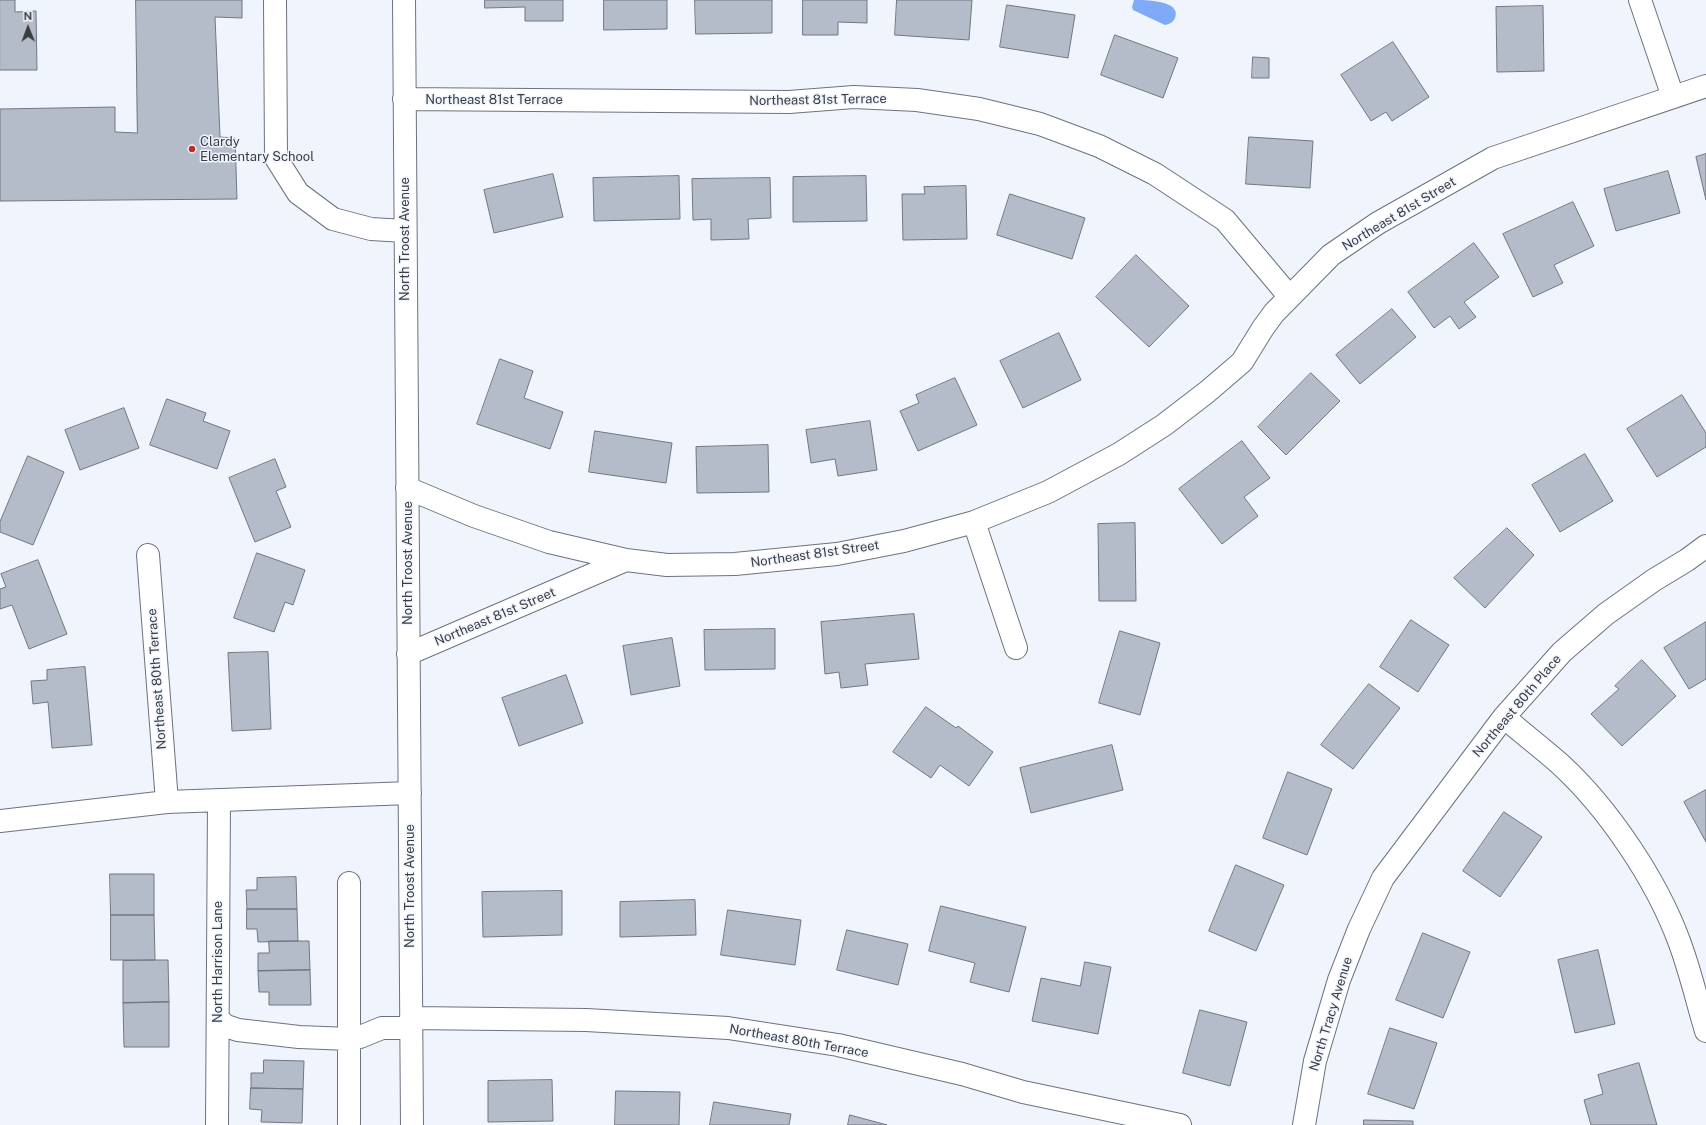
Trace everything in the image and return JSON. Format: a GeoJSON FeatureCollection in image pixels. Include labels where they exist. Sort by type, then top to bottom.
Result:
{"type":"FeatureCollection","features":[{"type":"Feature","properties":{"kind":"street"},"geometry":{"type":"LineString","coordinates":[[276,0],[276,158],[298,193],[333,219],[371,229],[405,231]]}},
{"type":"Feature","properties":{"kind":"street","name":"North Troost Avenue"},"geometry":{"type":"LineString","coordinates":[[404,0],[412,1125]]}},
{"type":"Feature","properties":{"kind":"street"},"geometry":{"type":"LineString","coordinates":[[1640,0],[1673,97]]}},
{"type":"Feature","properties":{"kind":"street","name":"Northeast 81st Street"},"geometry":{"type":"LineString","coordinates":[[407,488],[474,516],[549,542],[626,560],[667,565],[735,564],[837,554],[904,541],[974,522],[1048,492],[1119,454],[1164,425],[1207,392],[1242,362],[1263,328],[1289,296],[1331,255],[1378,223],[1493,158],[1706,86]]}},
{"type":"Feature","properties":{"kind":"street","name":"Northeast 81st Terrace"},"geometry":{"type":"LineString","coordinates":[[404,99],[789,102],[854,97],[916,100],[979,109],[1040,124],[1099,146],[1155,174],[1225,220],[1289,296]]}},
{"type":"Feature","properties":{"kind":"street"},"geometry":{"type":"LineString","coordinates":[[974,522],[1016,648]]}},
{"type":"Feature","properties":{"kind":"street","name":"Northeast 80th Place"},"geometry":{"type":"LineString","coordinates":[[1370,906],[1383,878],[1504,717],[1562,652],[1606,614],[1706,546]]}},
{"type":"Feature","properties":{"kind":"street","name":"Northeast 80th Terrace"},"geometry":{"type":"LineString","coordinates":[[148,555],[167,802]]}},
{"type":"Feature","properties":{"kind":"street","name":"Northeast 81st Street"},"geometry":{"type":"LineString","coordinates":[[408,654],[626,560]]}},
{"type":"Feature","properties":{"kind":"street"},"geometry":{"type":"LineString","coordinates":[[1504,717],[1560,765],[1597,804],[1629,846],[1656,892],[1679,941],[1706,1031]]}},
{"type":"Feature","properties":{"kind":"street"},"geometry":{"type":"LineString","coordinates":[[0,821],[167,802],[410,793]]}},
{"type":"Feature","properties":{"kind":"street","name":"North Harrison Lane"},"geometry":{"type":"LineString","coordinates":[[217,1125],[219,800]]}},
{"type":"Feature","properties":{"kind":"street"},"geometry":{"type":"LineString","coordinates":[[349,883],[349,1123]]}},
{"type":"Feature","properties":{"kind":"street","name":"North Tracy Avenue"},"geometry":{"type":"LineString","coordinates":[[1304,1125],[1315,1061],[1337,988],[1359,929],[1370,906]]}},
{"type":"Feature","properties":{"kind":"street"},"geometry":{"type":"LineString","coordinates":[[218,1019],[226,1026],[238,1030],[350,1039]]}},
{"type":"Feature","properties":{"kind":"street","name":"Northeast 80th Terrace"},"geometry":{"type":"LineString","coordinates":[[350,1039],[360,1037],[382,1028],[411,1023],[586,1020],[728,1028],[838,1045],[962,1074],[1023,1092],[1180,1125]]}},
{"type":"Feature","properties":{"kind":"water"},"geometry":{"type":"Polygon","coordinates":[[[1134,0],[1153,1],[1168,4],[1176,12],[1175,18],[1171,23],[1165,25],[1133,10],[1132,7],[1134,0]]]}},
{"type":"Feature","properties":{"kind":"building"},"geometry":{"type":"Polygon","coordinates":[[[0,0],[15,0],[15,12],[36,11],[37,70],[0,70],[0,0]]]}},
{"type":"Feature","properties":{"kind":"building","name":"Clardy Elementary School"},"geometry":{"type":"Polygon","coordinates":[[[136,0],[242,0],[242,18],[215,17],[220,137],[235,138],[237,199],[0,201],[0,109],[115,107],[115,132],[137,133],[136,0]]]}},
{"type":"Feature","properties":{"kind":"building"},"geometry":{"type":"Polygon","coordinates":[[[485,0],[563,0],[563,21],[525,21],[525,7],[485,8],[485,0]]]}},
{"type":"Feature","properties":{"kind":"building"},"geometry":{"type":"Polygon","coordinates":[[[604,0],[667,0],[667,29],[604,30],[604,0]]]}},
{"type":"Feature","properties":{"kind":"building"},"geometry":{"type":"Polygon","coordinates":[[[695,0],[772,0],[772,33],[696,34],[695,0]]]}},
{"type":"Feature","properties":{"kind":"building"},"geometry":{"type":"Polygon","coordinates":[[[803,0],[867,0],[867,23],[838,22],[838,35],[803,35],[803,0]]]}},
{"type":"Feature","properties":{"kind":"building"},"geometry":{"type":"Polygon","coordinates":[[[897,0],[972,0],[969,40],[895,35],[897,0]]]}},
{"type":"Feature","properties":{"kind":"building"},"geometry":{"type":"Polygon","coordinates":[[[1007,5],[1075,15],[1068,58],[1000,47],[1007,5]]]}},
{"type":"Feature","properties":{"kind":"building"},"geometry":{"type":"Polygon","coordinates":[[[1543,6],[1544,71],[1497,72],[1496,7],[1543,6]]]}},
{"type":"Feature","properties":{"kind":"building"},"geometry":{"type":"Polygon","coordinates":[[[1115,35],[1178,58],[1163,98],[1101,75],[1115,35]]]}},
{"type":"Feature","properties":{"kind":"building"},"geometry":{"type":"Polygon","coordinates":[[[1393,42],[1429,97],[1392,121],[1386,112],[1371,121],[1341,75],[1393,42]]]}},
{"type":"Feature","properties":{"kind":"building"},"geometry":{"type":"Polygon","coordinates":[[[1253,57],[1269,58],[1269,78],[1252,78],[1253,57]]]}},
{"type":"Feature","properties":{"kind":"building"},"geometry":{"type":"Polygon","coordinates":[[[1249,137],[1313,141],[1310,188],[1246,184],[1249,137]]]}},
{"type":"Feature","properties":{"kind":"building"},"geometry":{"type":"Polygon","coordinates":[[[1706,154],[1706,200],[1696,157],[1706,154]]]}},
{"type":"Feature","properties":{"kind":"building"},"geometry":{"type":"Polygon","coordinates":[[[1668,171],[1680,213],[1616,231],[1604,189],[1668,171]]]}},
{"type":"Feature","properties":{"kind":"building"},"geometry":{"type":"Polygon","coordinates":[[[553,174],[563,217],[494,233],[484,190],[553,174]]]}},
{"type":"Feature","properties":{"kind":"building"},"geometry":{"type":"Polygon","coordinates":[[[679,176],[680,219],[594,221],[593,178],[679,176]]]}},
{"type":"Feature","properties":{"kind":"building"},"geometry":{"type":"Polygon","coordinates":[[[866,176],[867,221],[793,222],[793,177],[866,176]]]}},
{"type":"Feature","properties":{"kind":"building"},"geometry":{"type":"Polygon","coordinates":[[[770,178],[771,218],[748,219],[749,239],[711,240],[711,219],[693,220],[692,179],[770,178]]]}},
{"type":"Feature","properties":{"kind":"building"},"geometry":{"type":"Polygon","coordinates":[[[966,186],[967,239],[903,240],[902,194],[925,194],[924,187],[966,186]]]}},
{"type":"Feature","properties":{"kind":"building"},"geometry":{"type":"Polygon","coordinates":[[[1010,194],[1085,218],[1072,259],[997,235],[1010,194]]]}},
{"type":"Feature","properties":{"kind":"building"},"geometry":{"type":"Polygon","coordinates":[[[1573,202],[1594,246],[1554,265],[1563,283],[1533,297],[1503,234],[1573,202]]]}},
{"type":"Feature","properties":{"kind":"building"},"geometry":{"type":"Polygon","coordinates":[[[1474,243],[1499,277],[1464,302],[1476,317],[1459,329],[1450,316],[1434,328],[1408,292],[1474,243]]]}},
{"type":"Feature","properties":{"kind":"building"},"geometry":{"type":"Polygon","coordinates":[[[1136,255],[1189,306],[1149,347],[1096,297],[1136,255]]]}},
{"type":"Feature","properties":{"kind":"building"},"geometry":{"type":"Polygon","coordinates":[[[1392,309],[1416,337],[1360,384],[1336,355],[1392,309]]]}},
{"type":"Feature","properties":{"kind":"building"},"geometry":{"type":"Polygon","coordinates":[[[1059,333],[1081,380],[1023,408],[1000,361],[1059,333]]]}},
{"type":"Feature","properties":{"kind":"building"},"geometry":{"type":"Polygon","coordinates":[[[500,359],[533,371],[524,398],[563,412],[550,449],[477,424],[500,359]]]}},
{"type":"Feature","properties":{"kind":"building"},"geometry":{"type":"Polygon","coordinates":[[[1311,373],[1340,401],[1286,455],[1258,427],[1311,373]]]}},
{"type":"Feature","properties":{"kind":"building"},"geometry":{"type":"Polygon","coordinates":[[[955,378],[977,425],[918,451],[900,411],[919,403],[916,395],[955,378]]]}},
{"type":"Feature","properties":{"kind":"building"},"geometry":{"type":"Polygon","coordinates":[[[1682,395],[1706,433],[1706,447],[1657,477],[1627,429],[1682,395]]]}},
{"type":"Feature","properties":{"kind":"building"},"geometry":{"type":"Polygon","coordinates":[[[167,399],[206,413],[203,421],[230,431],[217,469],[150,445],[167,399]]]}},
{"type":"Feature","properties":{"kind":"building"},"geometry":{"type":"Polygon","coordinates":[[[124,408],[139,448],[80,470],[65,430],[124,408]]]}},
{"type":"Feature","properties":{"kind":"building"},"geometry":{"type":"Polygon","coordinates":[[[870,421],[877,470],[838,476],[835,459],[811,463],[806,430],[870,421]]]}},
{"type":"Feature","properties":{"kind":"building"},"geometry":{"type":"Polygon","coordinates":[[[595,431],[672,443],[666,483],[589,472],[595,431]]]}},
{"type":"Feature","properties":{"kind":"building"},"geometry":{"type":"Polygon","coordinates":[[[1242,441],[1270,478],[1244,497],[1258,516],[1222,544],[1179,489],[1242,441]]]}},
{"type":"Feature","properties":{"kind":"building"},"geometry":{"type":"Polygon","coordinates":[[[768,445],[769,492],[697,493],[696,447],[768,445]]]}},
{"type":"Feature","properties":{"kind":"building"},"geometry":{"type":"Polygon","coordinates":[[[1585,454],[1613,501],[1560,532],[1532,485],[1585,454]]]}},
{"type":"Feature","properties":{"kind":"building"},"geometry":{"type":"Polygon","coordinates":[[[28,456],[64,472],[33,545],[0,532],[0,522],[28,456]]]}},
{"type":"Feature","properties":{"kind":"building"},"geometry":{"type":"Polygon","coordinates":[[[275,459],[286,487],[276,491],[291,527],[255,542],[229,478],[275,459]]]}},
{"type":"Feature","properties":{"kind":"building"},"geometry":{"type":"Polygon","coordinates":[[[1135,523],[1136,601],[1099,601],[1098,524],[1135,523]]]}},
{"type":"Feature","properties":{"kind":"building"},"geometry":{"type":"Polygon","coordinates":[[[1507,528],[1534,555],[1485,608],[1454,578],[1507,528]]]}},
{"type":"Feature","properties":{"kind":"building"},"geometry":{"type":"Polygon","coordinates":[[[257,553],[305,570],[293,605],[285,602],[274,632],[234,618],[257,553]]]}},
{"type":"Feature","properties":{"kind":"building"},"geometry":{"type":"Polygon","coordinates":[[[38,560],[67,634],[29,649],[12,605],[0,609],[0,589],[6,587],[1,574],[38,560]]]}},
{"type":"Feature","properties":{"kind":"building"},"geometry":{"type":"Polygon","coordinates":[[[914,614],[919,659],[865,664],[868,685],[841,688],[839,672],[825,674],[821,622],[914,614]]]}},
{"type":"Feature","properties":{"kind":"building"},"geometry":{"type":"Polygon","coordinates":[[[1411,620],[1449,645],[1418,692],[1380,667],[1411,620]]]}},
{"type":"Feature","properties":{"kind":"building"},"geometry":{"type":"Polygon","coordinates":[[[1706,622],[1706,679],[1689,689],[1664,648],[1706,622]]]}},
{"type":"Feature","properties":{"kind":"building"},"geometry":{"type":"Polygon","coordinates":[[[775,629],[775,669],[705,670],[704,630],[775,629]]]}},
{"type":"Feature","properties":{"kind":"building"},"geometry":{"type":"Polygon","coordinates":[[[1120,631],[1160,643],[1140,715],[1099,703],[1120,631]]]}},
{"type":"Feature","properties":{"kind":"building"},"geometry":{"type":"Polygon","coordinates":[[[672,638],[680,686],[631,695],[623,646],[672,638]]]}},
{"type":"Feature","properties":{"kind":"building"},"geometry":{"type":"Polygon","coordinates":[[[268,652],[271,729],[232,731],[228,653],[268,652]]]}},
{"type":"Feature","properties":{"kind":"building"},"geometry":{"type":"Polygon","coordinates":[[[1642,660],[1676,696],[1622,746],[1591,714],[1619,689],[1615,686],[1642,660]]]}},
{"type":"Feature","properties":{"kind":"building"},"geometry":{"type":"Polygon","coordinates":[[[85,667],[92,745],[52,748],[48,702],[33,704],[31,681],[47,680],[47,670],[85,667]]]}},
{"type":"Feature","properties":{"kind":"building"},"geometry":{"type":"Polygon","coordinates":[[[566,675],[583,723],[519,746],[502,698],[566,675]]]}},
{"type":"Feature","properties":{"kind":"building"},"geometry":{"type":"Polygon","coordinates":[[[1369,684],[1400,708],[1353,769],[1321,745],[1369,684]]]}},
{"type":"Feature","properties":{"kind":"building"},"geometry":{"type":"Polygon","coordinates":[[[926,707],[956,728],[958,726],[993,752],[969,786],[940,765],[931,778],[893,752],[926,707]]]}},
{"type":"Feature","properties":{"kind":"building"},"geometry":{"type":"Polygon","coordinates":[[[1112,745],[1123,790],[1031,813],[1020,768],[1112,745]]]}},
{"type":"Feature","properties":{"kind":"building"},"geometry":{"type":"Polygon","coordinates":[[[1288,772],[1332,789],[1307,855],[1263,838],[1288,772]]]}},
{"type":"Feature","properties":{"kind":"building"},"geometry":{"type":"Polygon","coordinates":[[[1706,790],[1706,842],[1684,802],[1706,790]]]}},
{"type":"Feature","properties":{"kind":"building"},"geometry":{"type":"Polygon","coordinates":[[[1504,812],[1542,837],[1500,897],[1463,871],[1504,812]]]}},
{"type":"Feature","properties":{"kind":"building"},"geometry":{"type":"Polygon","coordinates":[[[1236,865],[1284,885],[1256,951],[1209,931],[1236,865]]]}},
{"type":"Feature","properties":{"kind":"building"},"geometry":{"type":"Polygon","coordinates":[[[110,874],[154,874],[154,915],[111,915],[110,874]]]}},
{"type":"Feature","properties":{"kind":"building"},"geometry":{"type":"Polygon","coordinates":[[[296,877],[297,909],[247,909],[246,890],[257,890],[257,878],[296,877]]]}},
{"type":"Feature","properties":{"kind":"building"},"geometry":{"type":"Polygon","coordinates":[[[562,891],[562,935],[483,937],[482,892],[562,891]]]}},
{"type":"Feature","properties":{"kind":"building"},"geometry":{"type":"Polygon","coordinates":[[[695,900],[696,935],[620,937],[620,902],[695,900]]]}},
{"type":"Feature","properties":{"kind":"building"},"geometry":{"type":"Polygon","coordinates":[[[941,906],[1026,927],[1009,992],[970,982],[975,963],[929,951],[941,906]]]}},
{"type":"Feature","properties":{"kind":"building"},"geometry":{"type":"Polygon","coordinates":[[[247,909],[297,909],[298,941],[258,942],[257,929],[247,929],[247,909]]]}},
{"type":"Feature","properties":{"kind":"building"},"geometry":{"type":"Polygon","coordinates":[[[728,910],[801,920],[795,965],[721,955],[728,910]]]}},
{"type":"Feature","properties":{"kind":"building"},"geometry":{"type":"Polygon","coordinates":[[[111,915],[154,915],[155,960],[111,960],[111,915]]]}},
{"type":"Feature","properties":{"kind":"building"},"geometry":{"type":"Polygon","coordinates":[[[847,930],[908,944],[898,985],[837,970],[847,930]]]}},
{"type":"Feature","properties":{"kind":"building"},"geometry":{"type":"Polygon","coordinates":[[[1423,933],[1470,952],[1443,1018],[1396,1000],[1423,933]]]}},
{"type":"Feature","properties":{"kind":"building"},"geometry":{"type":"Polygon","coordinates":[[[269,941],[309,941],[310,970],[258,971],[258,953],[269,953],[269,941]]]}},
{"type":"Feature","properties":{"kind":"building"},"geometry":{"type":"Polygon","coordinates":[[[1598,950],[1615,1024],[1575,1033],[1558,960],[1598,950]]]}},
{"type":"Feature","properties":{"kind":"building"},"geometry":{"type":"Polygon","coordinates":[[[168,960],[169,1002],[123,1003],[123,961],[168,960]]]}},
{"type":"Feature","properties":{"kind":"building"},"geometry":{"type":"Polygon","coordinates":[[[1085,962],[1111,967],[1098,1034],[1032,1021],[1041,978],[1080,986],[1085,962]]]}},
{"type":"Feature","properties":{"kind":"building"},"geometry":{"type":"Polygon","coordinates":[[[310,970],[311,1005],[269,1005],[269,992],[259,992],[258,971],[310,970]]]}},
{"type":"Feature","properties":{"kind":"building"},"geometry":{"type":"Polygon","coordinates":[[[169,1002],[169,1047],[124,1047],[123,1003],[169,1002]]]}},
{"type":"Feature","properties":{"kind":"building"},"geometry":{"type":"Polygon","coordinates":[[[1200,1010],[1247,1022],[1230,1086],[1183,1073],[1200,1010]]]}},
{"type":"Feature","properties":{"kind":"building"},"geometry":{"type":"Polygon","coordinates":[[[1390,1028],[1437,1043],[1414,1109],[1368,1094],[1390,1028]]]}},
{"type":"Feature","properties":{"kind":"building"},"geometry":{"type":"Polygon","coordinates":[[[264,1060],[304,1061],[303,1089],[251,1088],[251,1073],[263,1073],[264,1060]]]}},
{"type":"Feature","properties":{"kind":"building"},"geometry":{"type":"Polygon","coordinates":[[[1639,1063],[1657,1125],[1591,1125],[1584,1100],[1603,1094],[1598,1075],[1639,1063]]]}},
{"type":"Feature","properties":{"kind":"building"},"geometry":{"type":"Polygon","coordinates":[[[552,1080],[553,1121],[488,1122],[488,1081],[552,1080]]]}},
{"type":"Feature","properties":{"kind":"building"},"geometry":{"type":"Polygon","coordinates":[[[251,1088],[303,1089],[302,1123],[261,1122],[262,1110],[250,1109],[251,1088]]]}},
{"type":"Feature","properties":{"kind":"building"},"geometry":{"type":"Polygon","coordinates":[[[616,1091],[680,1092],[679,1125],[615,1125],[616,1091]]]}},
{"type":"Feature","properties":{"kind":"building"},"geometry":{"type":"Polygon","coordinates":[[[714,1102],[791,1114],[789,1125],[710,1125],[714,1102]]]}},
{"type":"Feature","properties":{"kind":"building"},"geometry":{"type":"Polygon","coordinates":[[[850,1115],[887,1125],[848,1125],[850,1115]]]}},
{"type":"Feature","properties":{"kind":"building"},"geometry":{"type":"Polygon","coordinates":[[[1364,1120],[1413,1121],[1413,1125],[1364,1125],[1364,1120]]]}},
{"type":"Feature","properties":{"kind":"place","name":"Clardy Elementary School"},"geometry":{"type":"Point","coordinates":[192,149]}}]}
